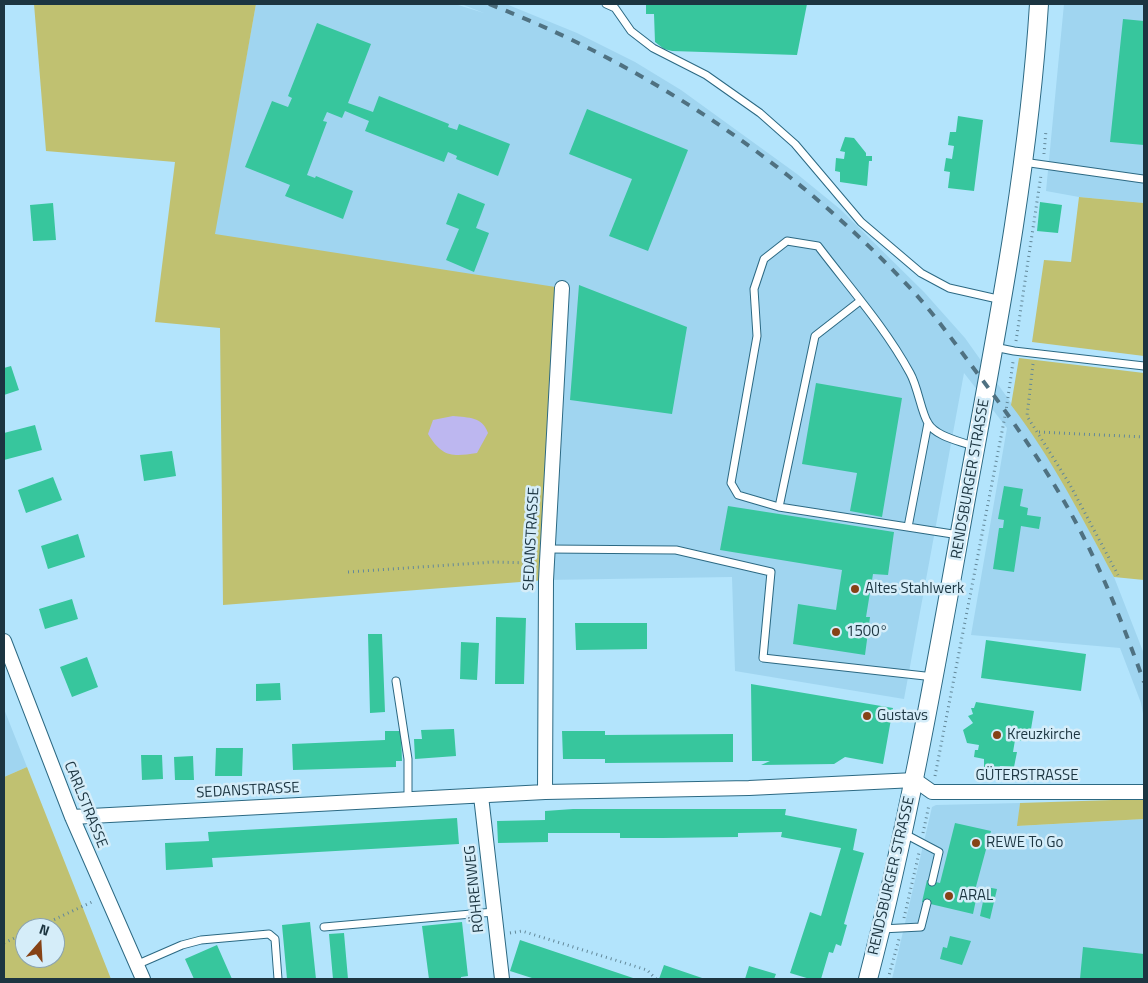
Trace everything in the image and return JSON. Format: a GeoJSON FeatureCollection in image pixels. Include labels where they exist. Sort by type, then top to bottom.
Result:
{"type":"FeatureCollection","features":[{"type":"Feature","properties":{"kind":"street","name":"RENDSBURGER STRASSE"},"geometry":{"type":"LineString","coordinates":[[868,979],[915,780],[994,347],[1023,162],[1039,4]]}},
{"type":"Feature","properties":{"kind":"street","name":"SEDANSTRASSE"},"geometry":{"type":"LineString","coordinates":[[545,792],[547,556],[562,288]]}},
{"type":"Feature","properties":{"kind":"street","name":"CARLSTRASSE"},"geometry":{"type":"LineString","coordinates":[[4,641],[104,896],[143,979]]}},
{"type":"Feature","properties":{"kind":"street","name":"SEDANSTRASSE"},"geometry":{"type":"LineString","coordinates":[[72,817],[545,792],[749,788],[915,780]]}},
{"type":"Feature","properties":{"kind":"street","name":"GÜTERSTRASSE"},"geometry":{"type":"LineString","coordinates":[[915,780],[932,792],[1144,792]]}},
{"type":"Feature","properties":{"kind":"street","name":"RÖHRENWEG"},"geometry":{"type":"LineString","coordinates":[[481,796],[502,979]]}},
{"type":"Feature","properties":{"kind":"lane"},"geometry":{"type":"LineString","coordinates":[[606,4],[615,8],[631,31],[653,48],[706,75],[760,113],[795,144],[861,222],[921,272],[949,288],[1002,300]]}},
{"type":"Feature","properties":{"kind":"lane"},"geometry":{"type":"LineString","coordinates":[[1023,162],[1143,178]]}},
{"type":"Feature","properties":{"kind":"lane"},"geometry":{"type":"LineString","coordinates":[[960,535],[779,507],[738,495],[731,483],[756,336],[754,288],[764,259],[787,241],[818,246],[894,344],[912,375],[928,423],[939,433],[976,447]]}},
{"type":"Feature","properties":{"kind":"lane"},"geometry":{"type":"LineString","coordinates":[[779,507],[814,336],[860,301]]}},
{"type":"Feature","properties":{"kind":"lane"},"geometry":{"type":"LineString","coordinates":[[994,347],[1034,354],[1144,366]]}},
{"type":"Feature","properties":{"kind":"lane"},"geometry":{"type":"LineString","coordinates":[[908,527],[928,423]]}},
{"type":"Feature","properties":{"kind":"lane"},"geometry":{"type":"LineString","coordinates":[[547,556],[676,550],[771,572],[763,658],[934,677]]}},
{"type":"Feature","properties":{"kind":"lane"},"geometry":{"type":"LineString","coordinates":[[396,681],[408,759],[408,799]]}},
{"type":"Feature","properties":{"kind":"lane"},"geometry":{"type":"LineString","coordinates":[[903,833],[939,852],[932,882]]}},
{"type":"Feature","properties":{"kind":"lane"},"geometry":{"type":"LineString","coordinates":[[881,929],[921,927],[927,903]]}},
{"type":"Feature","properties":{"kind":"lane"},"geometry":{"type":"LineString","coordinates":[[324,928],[494,912]]}},
{"type":"Feature","properties":{"kind":"lane"},"geometry":{"type":"LineString","coordinates":[[136,965],[182,945],[201,940],[269,934],[275,939],[278,979]]}},
{"type":"Feature","properties":{"kind":"path"},"geometry":{"type":"LineString","coordinates":[[1034,354],[1027,416],[1038,432],[1118,575]]}},
{"type":"Feature","properties":{"kind":"path"},"geometry":{"type":"LineString","coordinates":[[1038,432],[1144,437]]}},
{"type":"Feature","properties":{"kind":"path"},"geometry":{"type":"LineString","coordinates":[[348,572],[493,562],[547,556]]}},
{"type":"Feature","properties":{"kind":"path"},"geometry":{"type":"LineString","coordinates":[[57,918],[104,896]]}},
{"type":"Feature","properties":{"kind":"path"},"geometry":{"type":"LineString","coordinates":[[497,936],[522,931],[647,970],[656,979]]}},
{"type":"Feature","properties":{"kind":"shaded area"},"geometry":{"type":"Polygon","coordinates":[[[34,4],[256,4],[215,234],[562,288],[546,580],[223,605],[220,328],[155,322],[175,162],[46,151],[34,4]]]}},
{"type":"Feature","properties":{"kind":"shaded area"},"geometry":{"type":"Polygon","coordinates":[[[256,4],[455,4],[484,13],[461,4],[506,4],[577,33],[635,62],[681,90],[797,174],[840,209],[924,292],[965,338],[1031,431],[1063,482],[1114,577],[1144,654],[1144,719],[1141,703],[1120,648],[971,635],[1007,428],[964,373],[904,699],[735,671],[732,577],[546,580],[214,234],[256,4]]]}},
{"type":"Feature","properties":{"kind":"shaded area"},"geometry":{"type":"Polygon","coordinates":[[[1064,4],[1144,4],[1144,203],[1079,197],[1046,191],[1064,4]]]}},
{"type":"Feature","properties":{"kind":"shaded area"},"geometry":{"type":"Polygon","coordinates":[[[1079,197],[1144,203],[1144,356],[1032,342],[1044,260],[1071,262],[1079,197]]]}},
{"type":"Feature","properties":{"kind":"shaded area"},"geometry":{"type":"Polygon","coordinates":[[[1019,358],[1144,373],[1144,580],[1114,577],[1053,467],[1011,405],[1019,358]]]}},
{"type":"Feature","properties":{"kind":"shaded area"},"geometry":{"type":"Polygon","coordinates":[[[453,416],[474,419],[485,427],[488,433],[477,453],[448,454],[433,442],[428,434],[433,420],[453,416]]]}},
{"type":"Feature","properties":{"kind":"shaded area"},"geometry":{"type":"Polygon","coordinates":[[[4,709],[27,767],[4,777],[4,709]]]}},
{"type":"Feature","properties":{"kind":"shaded area"},"geometry":{"type":"Polygon","coordinates":[[[27,767],[111,979],[4,979],[4,777],[27,767]]]}},
{"type":"Feature","properties":{"kind":"shaded area"},"geometry":{"type":"Polygon","coordinates":[[[1144,799],[1144,819],[1017,826],[1020,803],[1144,799]]]}},
{"type":"Feature","properties":{"kind":"shaded area"},"geometry":{"type":"Polygon","coordinates":[[[1020,803],[1018,826],[1144,819],[1144,979],[892,979],[932,807],[936,805],[1020,803]]]}},
{"type":"Feature","properties":{"kind":"building"},"geometry":{"type":"Polygon","coordinates":[[[646,4],[807,4],[797,55],[672,51],[664,49],[655,42],[654,14],[646,14],[646,4]]]}},
{"type":"Feature","properties":{"kind":"building"},"geometry":{"type":"Polygon","coordinates":[[[1123,19],[1144,21],[1144,145],[1110,142],[1123,19]]]}},
{"type":"Feature","properties":{"kind":"building"},"geometry":{"type":"Polygon","coordinates":[[[317,23],[371,44],[348,103],[373,112],[379,96],[449,124],[448,127],[457,130],[459,124],[510,144],[498,176],[456,159],[457,156],[448,152],[444,162],[365,131],[369,121],[345,111],[342,118],[327,112],[323,121],[327,122],[307,175],[315,178],[316,176],[353,191],[343,219],[285,196],[290,185],[245,167],[272,101],[288,107],[292,98],[288,96],[317,23]]]}},
{"type":"Feature","properties":{"kind":"building"},"geometry":{"type":"Polygon","coordinates":[[[587,109],[688,150],[648,251],[609,236],[632,179],[569,154],[587,109]]]}},
{"type":"Feature","properties":{"kind":"building"},"geometry":{"type":"Polygon","coordinates":[[[958,116],[983,120],[974,191],[948,188],[950,172],[944,171],[946,158],[952,159],[954,146],[948,145],[950,132],[956,132],[958,116]]]}},
{"type":"Feature","properties":{"kind":"building"},"geometry":{"type":"Polygon","coordinates":[[[845,137],[854,138],[866,153],[866,156],[872,156],[872,161],[869,161],[867,186],[840,182],[840,172],[835,171],[836,158],[844,159],[845,152],[840,151],[845,137]]]}},
{"type":"Feature","properties":{"kind":"building"},"geometry":{"type":"Polygon","coordinates":[[[458,193],[485,204],[476,228],[489,233],[474,272],[446,260],[459,229],[446,224],[458,193]]]}},
{"type":"Feature","properties":{"kind":"building"},"geometry":{"type":"Polygon","coordinates":[[[1040,202],[1062,205],[1058,233],[1037,231],[1040,202]]]}},
{"type":"Feature","properties":{"kind":"building"},"geometry":{"type":"Polygon","coordinates":[[[53,203],[56,240],[33,241],[30,205],[53,203]]]}},
{"type":"Feature","properties":{"kind":"building"},"geometry":{"type":"Polygon","coordinates":[[[579,285],[687,327],[672,414],[570,400],[579,285]]]}},
{"type":"Feature","properties":{"kind":"building"},"geometry":{"type":"Polygon","coordinates":[[[11,366],[19,390],[4,395],[4,368],[11,366]]]}},
{"type":"Feature","properties":{"kind":"building"},"geometry":{"type":"Polygon","coordinates":[[[816,383],[902,398],[882,517],[850,511],[857,473],[802,464],[816,383]]]}},
{"type":"Feature","properties":{"kind":"building"},"geometry":{"type":"Polygon","coordinates":[[[35,425],[42,450],[4,460],[4,433],[35,425]]]}},
{"type":"Feature","properties":{"kind":"building"},"geometry":{"type":"Polygon","coordinates":[[[172,451],[176,476],[144,481],[140,455],[172,451]]]}},
{"type":"Feature","properties":{"kind":"building"},"geometry":{"type":"Polygon","coordinates":[[[53,477],[62,500],[26,513],[18,490],[53,477]]]}},
{"type":"Feature","properties":{"kind":"building"},"geometry":{"type":"Polygon","coordinates":[[[1004,486],[1023,489],[1020,506],[1028,508],[1027,515],[1041,517],[1039,529],[1021,526],[1014,572],[993,569],[999,528],[1003,528],[1004,520],[998,519],[1004,486]]]}},
{"type":"Feature","properties":{"kind":"building","name":"Altes Stahlwerk"},"geometry":{"type":"Polygon","coordinates":[[[728,506],[894,532],[888,575],[873,574],[866,617],[870,617],[865,655],[793,644],[798,604],[836,610],[842,570],[720,550],[728,506]]]}},
{"type":"Feature","properties":{"kind":"building"},"geometry":{"type":"Polygon","coordinates":[[[78,534],[85,557],[48,569],[41,546],[78,534]]]}},
{"type":"Feature","properties":{"kind":"building"},"geometry":{"type":"Polygon","coordinates":[[[72,599],[78,619],[45,629],[39,609],[72,599]]]}},
{"type":"Feature","properties":{"kind":"building"},"geometry":{"type":"Polygon","coordinates":[[[496,617],[526,618],[524,684],[495,684],[496,617]]]}},
{"type":"Feature","properties":{"kind":"building"},"geometry":{"type":"Polygon","coordinates":[[[575,623],[647,623],[647,649],[576,650],[575,623]]]}},
{"type":"Feature","properties":{"kind":"building"},"geometry":{"type":"Polygon","coordinates":[[[368,634],[382,634],[385,712],[370,713],[368,634]]]}},
{"type":"Feature","properties":{"kind":"building"},"geometry":{"type":"Polygon","coordinates":[[[986,640],[1086,654],[1081,691],[981,678],[986,640]]]}},
{"type":"Feature","properties":{"kind":"building"},"geometry":{"type":"Polygon","coordinates":[[[461,642],[479,643],[477,680],[460,679],[461,642]]]}},
{"type":"Feature","properties":{"kind":"building"},"geometry":{"type":"Polygon","coordinates":[[[87,657],[98,687],[72,697],[60,667],[87,657]]]}},
{"type":"Feature","properties":{"kind":"building"},"geometry":{"type":"Polygon","coordinates":[[[280,683],[281,700],[256,701],[256,684],[280,683]]]}},
{"type":"Feature","properties":{"kind":"building"},"geometry":{"type":"Polygon","coordinates":[[[751,684],[893,708],[883,764],[845,757],[834,764],[761,765],[770,761],[752,761],[751,684]]]}},
{"type":"Feature","properties":{"kind":"building","name":"Kreuzkirche"},"geometry":{"type":"Polygon","coordinates":[[[976,702],[1034,711],[1029,741],[1015,740],[1013,752],[1017,752],[1014,767],[1000,766],[999,770],[984,768],[984,759],[974,757],[975,750],[978,750],[979,745],[967,743],[963,730],[973,723],[968,716],[973,714],[971,708],[974,708],[976,702]]]}},
{"type":"Feature","properties":{"kind":"building"},"geometry":{"type":"Polygon","coordinates":[[[454,729],[456,756],[415,759],[414,739],[422,739],[421,730],[454,729]]]}},
{"type":"Feature","properties":{"kind":"building"},"geometry":{"type":"Polygon","coordinates":[[[385,731],[401,731],[402,761],[396,761],[396,767],[293,770],[292,744],[385,740],[385,731]]]}},
{"type":"Feature","properties":{"kind":"building"},"geometry":{"type":"Polygon","coordinates":[[[562,731],[605,731],[605,735],[733,734],[733,762],[605,763],[605,759],[563,759],[562,731]]]}},
{"type":"Feature","properties":{"kind":"building"},"geometry":{"type":"Polygon","coordinates":[[[216,748],[243,748],[242,776],[215,776],[216,748]]]}},
{"type":"Feature","properties":{"kind":"building"},"geometry":{"type":"Polygon","coordinates":[[[141,755],[162,755],[163,779],[142,780],[141,755]]]}},
{"type":"Feature","properties":{"kind":"building"},"geometry":{"type":"Polygon","coordinates":[[[193,756],[194,780],[175,780],[174,757],[193,756]]]}},
{"type":"Feature","properties":{"kind":"building"},"geometry":{"type":"Polygon","coordinates":[[[573,809],[786,809],[785,815],[857,829],[853,850],[864,853],[844,924],[847,925],[841,946],[836,944],[833,953],[829,952],[821,979],[810,979],[790,973],[810,912],[821,916],[841,848],[781,837],[782,832],[738,833],[738,837],[663,838],[620,838],[620,833],[548,833],[548,842],[498,843],[497,821],[545,820],[545,811],[573,809]]]}},
{"type":"Feature","properties":{"kind":"building"},"geometry":{"type":"Polygon","coordinates":[[[457,818],[459,844],[212,858],[213,867],[166,870],[165,843],[209,841],[208,832],[457,818]]]}},
{"type":"Feature","properties":{"kind":"building"},"geometry":{"type":"Polygon","coordinates":[[[955,823],[991,831],[974,894],[977,895],[973,914],[922,902],[927,880],[940,883],[955,823]]]}},
{"type":"Feature","properties":{"kind":"building"},"geometry":{"type":"Polygon","coordinates":[[[986,887],[997,889],[990,919],[980,916],[986,887]]]}},
{"type":"Feature","properties":{"kind":"building"},"geometry":{"type":"Polygon","coordinates":[[[310,922],[316,979],[287,979],[282,925],[310,922]]]}},
{"type":"Feature","properties":{"kind":"building"},"geometry":{"type":"Polygon","coordinates":[[[462,922],[468,976],[461,977],[461,979],[429,979],[422,926],[462,922]]]}},
{"type":"Feature","properties":{"kind":"building"},"geometry":{"type":"Polygon","coordinates":[[[344,933],[348,979],[333,979],[329,934],[344,933]]]}},
{"type":"Feature","properties":{"kind":"building"},"geometry":{"type":"Polygon","coordinates":[[[950,936],[971,941],[962,965],[940,959],[943,947],[947,948],[950,936]]]}},
{"type":"Feature","properties":{"kind":"building"},"geometry":{"type":"Polygon","coordinates":[[[520,940],[636,979],[535,979],[510,971],[520,940]]]}},
{"type":"Feature","properties":{"kind":"building"},"geometry":{"type":"Polygon","coordinates":[[[217,945],[232,979],[194,979],[185,959],[217,945]]]}},
{"type":"Feature","properties":{"kind":"building"},"geometry":{"type":"Polygon","coordinates":[[[1083,947],[1144,954],[1144,979],[1080,979],[1083,947]]]}},
{"type":"Feature","properties":{"kind":"building"},"geometry":{"type":"Polygon","coordinates":[[[664,965],[705,979],[659,979],[664,965]]]}},
{"type":"Feature","properties":{"kind":"building"},"geometry":{"type":"Polygon","coordinates":[[[749,966],[776,974],[774,979],[745,979],[749,966]]]}},
{"type":"Feature","properties":{"kind":"railway"},"geometry":{"type":"LineString","coordinates":[[489,4],[548,29],[606,57],[662,88],[716,123],[768,160],[818,200],[866,243],[911,289],[939,322],[995,397],[1023,436],[1061,496],[1101,573],[1144,682]]}},
{"type":"Feature","properties":{"kind":"place","name":"Altes Stahlwerk"},"geometry":{"type":"Point","coordinates":[855,589]}},
{"type":"Feature","properties":{"kind":"place","name":"1500°"},"geometry":{"type":"Point","coordinates":[836,632]}},
{"type":"Feature","properties":{"kind":"place","name":"Gustavs"},"geometry":{"type":"Point","coordinates":[867,716]}},
{"type":"Feature","properties":{"kind":"place","name":"Kreuzkirche"},"geometry":{"type":"Point","coordinates":[997,735]}},
{"type":"Feature","properties":{"kind":"place","name":"REWE To Go"},"geometry":{"type":"Point","coordinates":[976,843]}},
{"type":"Feature","properties":{"kind":"place","name":"ARAL"},"geometry":{"type":"Point","coordinates":[949,896]}}]}
